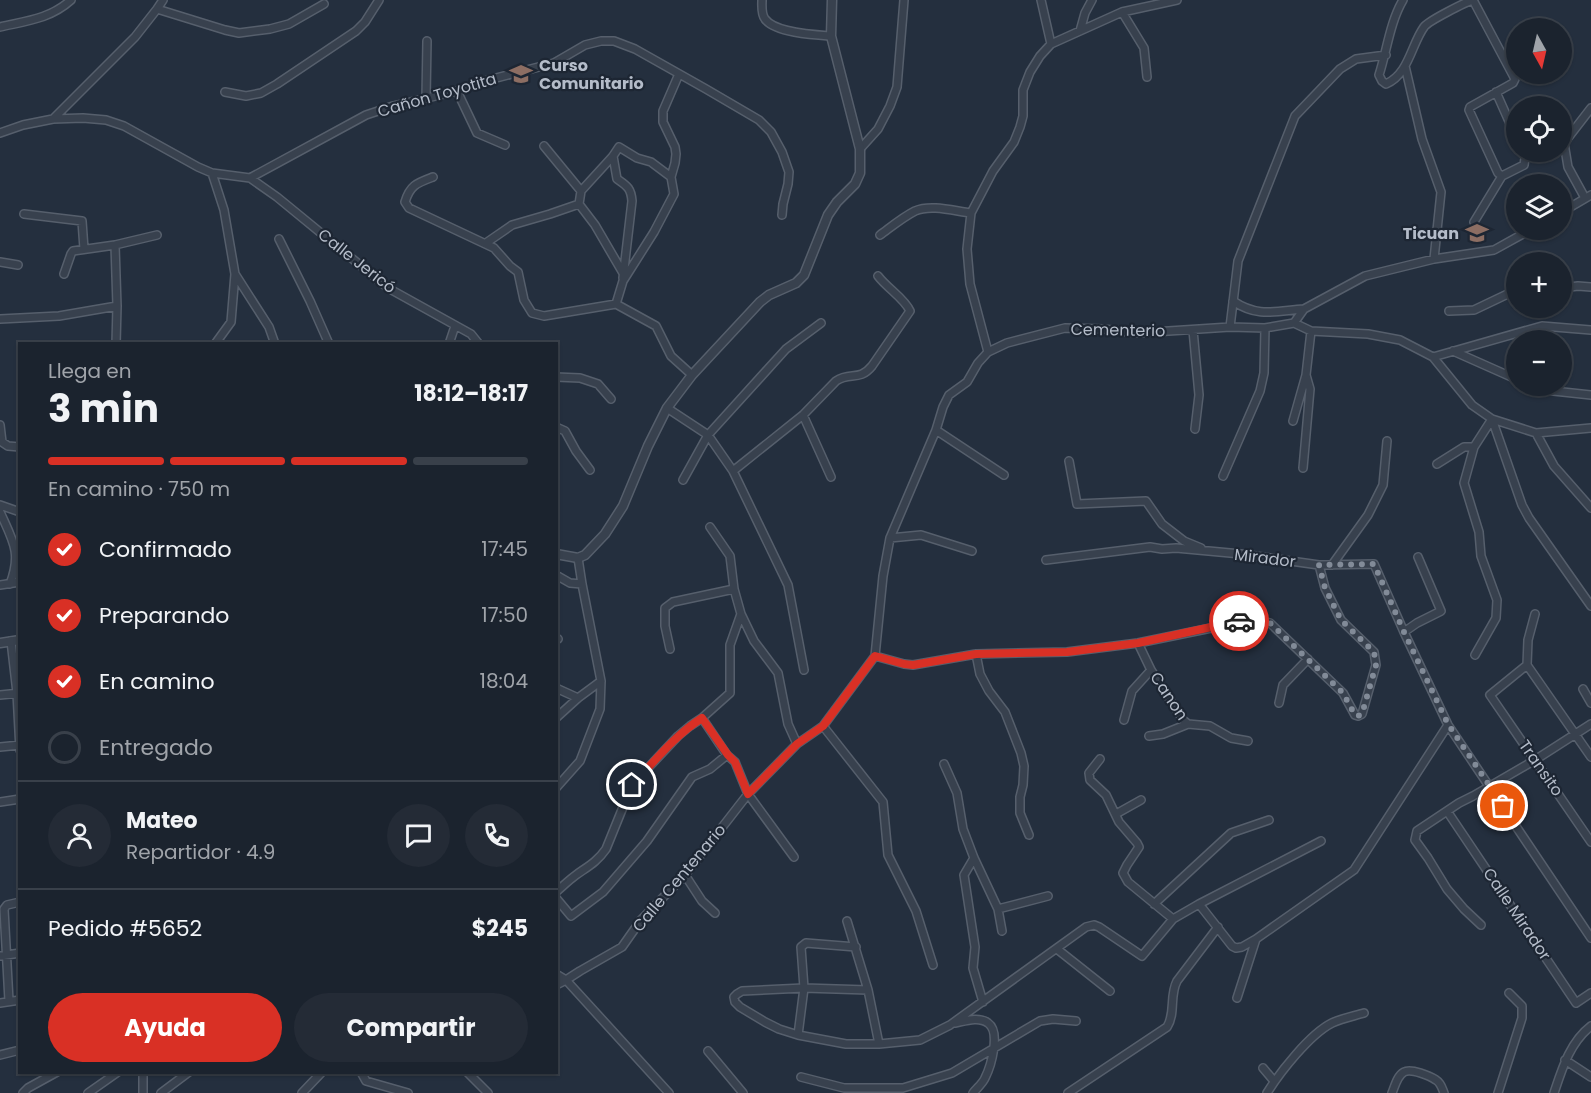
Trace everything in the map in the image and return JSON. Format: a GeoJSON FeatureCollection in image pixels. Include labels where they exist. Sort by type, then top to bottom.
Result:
{"type":"FeatureCollection","features":[{"type":"Feature","properties":{"kind":"street"},"geometry":{"type":"LineString","coordinates":[[0,27],[50,15],[71,0]]}},
{"type":"Feature","properties":{"kind":"street"},"geometry":{"type":"LineString","coordinates":[[53,119],[135,37],[163,0]]}},
{"type":"Feature","properties":{"kind":"street"},"geometry":{"type":"LineString","coordinates":[[225,92],[246,96],[261,93],[277,84],[356,31],[365,22],[379,0]]}},
{"type":"Feature","properties":{"kind":"street"},"geometry":{"type":"LineString","coordinates":[[762,0],[765,19],[777,28],[831,36]]}},
{"type":"Feature","properties":{"kind":"street"},"geometry":{"type":"LineString","coordinates":[[558,554],[578,558],[585,555],[605,534],[623,506],[667,408],[692,375],[760,302],[769,295],[796,283],[804,275],[828,215],[855,184],[860,173],[860,149],[831,36],[832,0]]}},
{"type":"Feature","properties":{"kind":"street"},"geometry":{"type":"LineString","coordinates":[[860,149],[878,129],[897,87],[904,0]]}},
{"type":"Feature","properties":{"kind":"street"},"geometry":{"type":"LineString","coordinates":[[1041,0],[1052,44]]}},
{"type":"Feature","properties":{"kind":"street"},"geometry":{"type":"LineString","coordinates":[[1080,31],[1085,13],[1092,0]]}},
{"type":"Feature","properties":{"kind":"street"},"geometry":{"type":"LineString","coordinates":[[1177,0],[1122,12],[1052,44],[1040,56],[1030,72],[1023,90],[1023,116],[1014,142],[993,171],[971,213],[967,249],[970,284],[988,352],[978,363],[967,382],[949,395],[890,538],[883,576],[875,656],[913,665],[976,654],[1067,652],[1138,643],[1255,619],[1270,623],[1343,693],[1355,715],[1358,716],[1362,714],[1376,665],[1374,652],[1341,620],[1325,588],[1319,565]]}},
{"type":"Feature","properties":{"kind":"street"},"geometry":{"type":"LineString","coordinates":[[1403,0],[1395,13],[1379,75],[1386,84],[1395,80],[1405,66],[1425,25],[1473,0],[1515,79],[1513,83],[1470,107],[1469,113],[1498,173],[1502,176]]}},
{"type":"Feature","properties":{"kind":"street"},"geometry":{"type":"LineString","coordinates":[[157,9],[239,33],[289,24],[324,4]]}},
{"type":"Feature","properties":{"kind":"street"},"geometry":{"type":"LineString","coordinates":[[1122,12],[1144,48],[1147,77]]}},
{"type":"Feature","properties":{"kind":"street"},"geometry":{"type":"LineString","coordinates":[[426,98],[427,41]]}},
{"type":"Feature","properties":{"kind":"street","name":"Cañon Toyotita"},"geometry":{"type":"LineString","coordinates":[[250,178],[366,115],[554,63],[585,45],[614,41],[635,49],[680,74],[759,120],[771,132],[782,152],[789,172],[789,184],[782,215]]}},
{"type":"Feature","properties":{"kind":"street"},"geometry":{"type":"LineString","coordinates":[[1230,327],[1238,261],[1295,116],[1340,69],[1356,59],[1386,55]]}},
{"type":"Feature","properties":{"kind":"street"},"geometry":{"type":"LineString","coordinates":[[1405,66],[1422,139],[1442,192],[1434,260]]}},
{"type":"Feature","properties":{"kind":"street"},"geometry":{"type":"LineString","coordinates":[[623,277],[654,232],[674,194],[671,177],[676,154],[663,122],[663,111],[680,74]]}},
{"type":"Feature","properties":{"kind":"street"},"geometry":{"type":"LineString","coordinates":[[457,91],[477,133],[505,145]]}},
{"type":"Feature","properties":{"kind":"street"},"geometry":{"type":"LineString","coordinates":[[1496,92],[1506,114]]}},
{"type":"Feature","properties":{"kind":"street"},"geometry":{"type":"LineString","coordinates":[[1572,206],[1588,197],[1568,167],[1564,143],[1591,108]]}},
{"type":"Feature","properties":{"kind":"street"},"geometry":{"type":"LineString","coordinates":[[0,133],[23,125],[53,119],[106,120],[124,126],[212,173],[250,178]]}},
{"type":"Feature","properties":{"kind":"street"},"geometry":{"type":"LineString","coordinates":[[544,146],[581,191]]}},
{"type":"Feature","properties":{"kind":"street"},"geometry":{"type":"LineString","coordinates":[[623,277],[595,225],[579,204],[581,191],[619,147],[637,158],[651,162],[671,177]]}},
{"type":"Feature","properties":{"kind":"street"},"geometry":{"type":"LineString","coordinates":[[613,156],[617,179],[628,186],[632,192],[623,277],[616,304]]}},
{"type":"Feature","properties":{"kind":"street"},"geometry":{"type":"LineString","coordinates":[[1474,222],[1502,176],[1521,168],[1524,162]]}},
{"type":"Feature","properties":{"kind":"street"},"geometry":{"type":"LineString","coordinates":[[212,173],[224,210],[236,274],[231,322],[216,342]]}},
{"type":"Feature","properties":{"kind":"street"},"geometry":{"type":"LineString","coordinates":[[433,177],[417,183],[408,192],[405,202],[409,208],[494,248],[518,272],[524,300],[532,313],[544,316],[616,304],[656,326],[671,356],[692,375]]}},
{"type":"Feature","properties":{"kind":"street","name":"Calle Jericó"},"geometry":{"type":"LineString","coordinates":[[250,178],[277,197],[388,288],[471,334],[477,342]]}},
{"type":"Feature","properties":{"kind":"street"},"geometry":{"type":"LineString","coordinates":[[486,243],[512,225],[579,204]]}},
{"type":"Feature","properties":{"kind":"street"},"geometry":{"type":"LineString","coordinates":[[880,235],[914,211],[922,209],[971,213]]}},
{"type":"Feature","properties":{"kind":"street"},"geometry":{"type":"LineString","coordinates":[[24,214],[82,221],[84,249]]}},
{"type":"Feature","properties":{"kind":"street"},"geometry":{"type":"LineString","coordinates":[[64,274],[70,254],[73,252],[157,235]]}},
{"type":"Feature","properties":{"kind":"street"},"geometry":{"type":"LineString","coordinates":[[279,239],[328,342]]}},
{"type":"Feature","properties":{"kind":"street"},"geometry":{"type":"LineString","coordinates":[[1233,301],[1258,313],[1304,309],[1365,276],[1434,260],[1494,250],[1512,240]]}},
{"type":"Feature","properties":{"kind":"street"},"geometry":{"type":"LineString","coordinates":[[116,245],[116,342]]}},
{"type":"Feature","properties":{"kind":"street"},"geometry":{"type":"LineString","coordinates":[[0,262],[18,265]]}},
{"type":"Feature","properties":{"kind":"street"},"geometry":{"type":"LineString","coordinates":[[236,274],[269,327],[274,342]]}},
{"type":"Feature","properties":{"kind":"street"},"geometry":{"type":"LineString","coordinates":[[733,471],[803,415],[841,377],[861,376],[867,372],[909,312],[906,305],[878,276]]}},
{"type":"Feature","properties":{"kind":"street"},"geometry":{"type":"LineString","coordinates":[[1572,287],[1591,287]]}},
{"type":"Feature","properties":{"kind":"street"},"geometry":{"type":"LineString","coordinates":[[1449,311],[1474,310],[1506,295]]}},
{"type":"Feature","properties":{"kind":"street"},"geometry":{"type":"LineString","coordinates":[[0,319],[59,316],[117,306]]}},
{"type":"Feature","properties":{"kind":"street"},"geometry":{"type":"LineString","coordinates":[[1304,309],[1294,323],[1311,331],[1368,334],[1400,340],[1433,357],[1472,405],[1492,418],[1536,432],[1591,428]]}},
{"type":"Feature","properties":{"kind":"street"},"geometry":{"type":"LineString","coordinates":[[683,480],[708,435],[786,349],[821,323]]}},
{"type":"Feature","properties":{"kind":"street","name":"Cementerio"},"geometry":{"type":"LineString","coordinates":[[988,352],[1007,343],[1065,328],[1138,333],[1230,327],[1265,328],[1294,323]]}},
{"type":"Feature","properties":{"kind":"street"},"geometry":{"type":"LineString","coordinates":[[450,342],[454,326]]}},
{"type":"Feature","properties":{"kind":"street"},"geometry":{"type":"LineString","coordinates":[[1433,357],[1542,326],[1591,330]]}},
{"type":"Feature","properties":{"kind":"street"},"geometry":{"type":"LineString","coordinates":[[1223,476],[1260,391],[1264,374],[1265,328]]}},
{"type":"Feature","properties":{"kind":"street"},"geometry":{"type":"LineString","coordinates":[[1193,330],[1199,395],[1195,429]]}},
{"type":"Feature","properties":{"kind":"street"},"geometry":{"type":"LineString","coordinates":[[1293,421],[1306,375],[1311,331]]}},
{"type":"Feature","properties":{"kind":"street"},"geometry":{"type":"LineString","coordinates":[[1452,351],[1506,374]]}},
{"type":"Feature","properties":{"kind":"street"},"geometry":{"type":"LineString","coordinates":[[1303,468],[1310,389],[1306,375]]}},
{"type":"Feature","properties":{"kind":"street"},"geometry":{"type":"LineString","coordinates":[[558,377],[579,378],[598,384],[611,399]]}},
{"type":"Feature","properties":{"kind":"street"},"geometry":{"type":"LineString","coordinates":[[1572,393],[1591,395]]}},
{"type":"Feature","properties":{"kind":"street"},"geometry":{"type":"LineString","coordinates":[[667,408],[708,435],[733,471],[788,585],[804,670]]}},
{"type":"Feature","properties":{"kind":"street"},"geometry":{"type":"LineString","coordinates":[[803,415],[831,477]]}},
{"type":"Feature","properties":{"kind":"street"},"geometry":{"type":"LineString","coordinates":[[1475,655],[1496,618],[1497,600],[1481,556],[1479,532],[1464,483],[1474,447],[1492,418]]}},
{"type":"Feature","properties":{"kind":"street"},"geometry":{"type":"LineString","coordinates":[[1492,418],[1522,505],[1591,606]]}},
{"type":"Feature","properties":{"kind":"street"},"geometry":{"type":"LineString","coordinates":[[0,425],[2,442],[8,446],[18,447]]}},
{"type":"Feature","properties":{"kind":"street"},"geometry":{"type":"LineString","coordinates":[[558,428],[565,431],[576,451],[591,470]]}},
{"type":"Feature","properties":{"kind":"street"},"geometry":{"type":"LineString","coordinates":[[936,430],[1004,475]]}},
{"type":"Feature","properties":{"kind":"street"},"geometry":{"type":"LineString","coordinates":[[1536,432],[1554,466],[1591,508]]}},
{"type":"Feature","properties":{"kind":"street"},"geometry":{"type":"LineString","coordinates":[[1332,565],[1368,515],[1383,485],[1388,441]]}},
{"type":"Feature","properties":{"kind":"street"},"geometry":{"type":"LineString","coordinates":[[1437,464],[1464,447],[1474,447]]}},
{"type":"Feature","properties":{"kind":"street"},"geometry":{"type":"LineString","coordinates":[[1069,461],[1077,504],[1146,501],[1162,524],[1184,541],[1209,552]]}},
{"type":"Feature","properties":{"kind":"street"},"geometry":{"type":"LineString","coordinates":[[0,505],[18,511]]}},
{"type":"Feature","properties":{"kind":"street"},"geometry":{"type":"LineString","coordinates":[[0,512],[14,543],[16,556],[15,570],[10,584]]}},
{"type":"Feature","properties":{"kind":"street"},"geometry":{"type":"LineString","coordinates":[[711,527],[730,556],[734,589],[741,614],[754,641],[778,674],[788,724],[797,744]]}},
{"type":"Feature","properties":{"kind":"street"},"geometry":{"type":"LineString","coordinates":[[890,538],[921,535],[972,551]]}},
{"type":"Feature","properties":{"kind":"street","name":"Mirador"},"geometry":{"type":"LineString","coordinates":[[1046,560],[1150,547],[1241,554],[1319,565],[1374,564],[1448,724],[1591,938]]}},
{"type":"Feature","properties":{"kind":"street"},"geometry":{"type":"LineString","coordinates":[[1404,632],[1441,611],[1418,557]]}},
{"type":"Feature","properties":{"kind":"street"},"geometry":{"type":"LineString","coordinates":[[558,786],[580,761],[600,709],[601,681],[578,558]]}},
{"type":"Feature","properties":{"kind":"street"},"geometry":{"type":"LineString","coordinates":[[558,576],[570,583],[582,584]]}},
{"type":"Feature","properties":{"kind":"street"},"geometry":{"type":"LineString","coordinates":[[0,585],[18,582]]}},
{"type":"Feature","properties":{"kind":"street"},"geometry":{"type":"LineString","coordinates":[[670,650],[665,626],[665,608],[673,602],[734,589]]}},
{"type":"Feature","properties":{"kind":"street"},"geometry":{"type":"LineString","coordinates":[[558,890],[600,858],[606,849],[632,785],[678,736],[730,693],[730,645],[741,614]]}},
{"type":"Feature","properties":{"kind":"street"},"geometry":{"type":"LineString","coordinates":[[1535,614],[1527,640],[1527,664],[1591,757]]}},
{"type":"Feature","properties":{"kind":"street"},"geometry":{"type":"LineString","coordinates":[[0,643],[15,641],[18,693],[0,695]]}},
{"type":"Feature","properties":{"kind":"street","name":"Canon"},"geometry":{"type":"LineString","coordinates":[[1138,643],[1151,670],[1183,720],[1188,724],[1210,726],[1231,738],[1248,741]]}},
{"type":"Feature","properties":{"kind":"street"},"geometry":{"type":"LineString","coordinates":[[976,654],[980,674],[989,691],[1005,712],[1021,753],[1024,766],[1020,813],[1029,835]]}},
{"type":"Feature","properties":{"kind":"street","name":"Calle Centenario"},"geometry":{"type":"LineString","coordinates":[[558,984],[622,947],[641,920],[685,875],[748,794],[797,744],[823,726],[875,656]]}},
{"type":"Feature","properties":{"kind":"street"},"geometry":{"type":"LineString","coordinates":[[1279,703],[1283,685],[1308,659]]}},
{"type":"Feature","properties":{"kind":"street","name":"Transito"},"geometry":{"type":"LineString","coordinates":[[1527,664],[1490,695],[1591,842]]}},
{"type":"Feature","properties":{"kind":"street"},"geometry":{"type":"LineString","coordinates":[[1124,720],[1132,691],[1151,670]]}},
{"type":"Feature","properties":{"kind":"street"},"geometry":{"type":"LineString","coordinates":[[558,716],[601,681]]}},
{"type":"Feature","properties":{"kind":"street"},"geometry":{"type":"LineString","coordinates":[[558,689],[578,698]]}},
{"type":"Feature","properties":{"kind":"street"},"geometry":{"type":"LineString","coordinates":[[1583,689],[1591,703]]}},
{"type":"Feature","properties":{"kind":"street"},"geometry":{"type":"LineString","coordinates":[[702,718],[735,762],[748,794],[794,857]]}},
{"type":"Feature","properties":{"kind":"street"},"geometry":{"type":"LineString","coordinates":[[1149,736],[1163,734],[1188,724]]}},
{"type":"Feature","properties":{"kind":"street"},"geometry":{"type":"LineString","coordinates":[[1199,904],[1232,946],[1242,947],[1354,870],[1448,724]]}},
{"type":"Feature","properties":{"kind":"street"},"geometry":{"type":"LineString","coordinates":[[1481,925],[1447,889],[1415,840],[1417,831],[1459,803],[1490,787],[1591,724]]}},
{"type":"Feature","properties":{"kind":"street"},"geometry":{"type":"LineString","coordinates":[[823,726],[883,801],[888,855],[916,911],[933,965]]}},
{"type":"Feature","properties":{"kind":"street"},"geometry":{"type":"LineString","coordinates":[[0,747],[18,745]]}},
{"type":"Feature","properties":{"kind":"street"},"geometry":{"type":"LineString","coordinates":[[558,900],[571,916],[603,892],[647,841],[692,777],[710,769],[728,755]]}},
{"type":"Feature","properties":{"kind":"street"},"geometry":{"type":"LineString","coordinates":[[1100,759],[1089,773],[1090,780],[1106,795],[1119,822],[1139,847],[1126,865],[1124,873],[1128,882],[1173,919]]}},
{"type":"Feature","properties":{"kind":"street"},"geometry":{"type":"LineString","coordinates":[[944,764],[957,793],[963,829],[998,909],[1002,931]]}},
{"type":"Feature","properties":{"kind":"street"},"geometry":{"type":"LineString","coordinates":[[0,802],[18,799]]}},
{"type":"Feature","properties":{"kind":"street"},"geometry":{"type":"LineString","coordinates":[[1116,814],[1141,801]]}},
{"type":"Feature","properties":{"kind":"street","name":"Calle Mirador"},"geometry":{"type":"LineString","coordinates":[[1447,811],[1576,1003],[1591,993]]}},
{"type":"Feature","properties":{"kind":"street"},"geometry":{"type":"LineString","coordinates":[[1154,904],[1231,833],[1269,820]]}},
{"type":"Feature","properties":{"kind":"street"},"geometry":{"type":"LineString","coordinates":[[868,990],[804,988],[742,991],[734,997],[735,1002],[748,1012],[779,1029],[798,1035],[846,1044],[920,1040],[950,1025],[1086,927],[1094,925],[1099,927],[1142,956],[1173,919],[1321,841]]}},
{"type":"Feature","properties":{"kind":"street"},"geometry":{"type":"LineString","coordinates":[[974,858],[964,875],[975,947],[973,968],[983,1002]]}},
{"type":"Feature","properties":{"kind":"street"},"geometry":{"type":"LineString","coordinates":[[685,875],[702,901],[715,913]]}},
{"type":"Feature","properties":{"kind":"street"},"geometry":{"type":"LineString","coordinates":[[998,909],[1048,896]]}},
{"type":"Feature","properties":{"kind":"street"},"geometry":{"type":"LineString","coordinates":[[9,1001],[3,955],[4,909],[7,905],[18,902]]}},
{"type":"Feature","properties":{"kind":"street"},"geometry":{"type":"LineString","coordinates":[[848,921],[868,990],[879,1044]]}},
{"type":"Feature","properties":{"kind":"street"},"geometry":{"type":"LineString","coordinates":[[1068,1093],[1167,1027],[1172,1020],[1173,989],[1177,981],[1218,927]]}},
{"type":"Feature","properties":{"kind":"street"},"geometry":{"type":"LineString","coordinates":[[1237,998],[1256,939]]}},
{"type":"Feature","properties":{"kind":"street"},"geometry":{"type":"LineString","coordinates":[[798,1035],[804,988],[801,946],[803,944],[856,947]]}},
{"type":"Feature","properties":{"kind":"street"},"geometry":{"type":"LineString","coordinates":[[1057,949],[1110,991]]}},
{"type":"Feature","properties":{"kind":"street"},"geometry":{"type":"LineString","coordinates":[[3,955],[18,953]]}},
{"type":"Feature","properties":{"kind":"street"},"geometry":{"type":"LineString","coordinates":[[558,975],[566,980],[669,1093]]}},
{"type":"Feature","properties":{"kind":"street"},"geometry":{"type":"LineString","coordinates":[[1498,1093],[1522,1018],[1522,1006],[1509,993]]}},
{"type":"Feature","properties":{"kind":"street"},"geometry":{"type":"LineString","coordinates":[[0,1003],[18,1000]]}},
{"type":"Feature","properties":{"kind":"street"},"geometry":{"type":"LineString","coordinates":[[1267,1093],[1274,1081],[1311,1039],[1332,1023],[1364,1013]]}},
{"type":"Feature","properties":{"kind":"street"},"geometry":{"type":"LineString","coordinates":[[950,1025],[976,1019],[988,1022],[992,1028],[994,1049],[985,1078],[973,1093]]}},
{"type":"Feature","properties":{"kind":"street"},"geometry":{"type":"LineString","coordinates":[[801,1077],[844,1088],[903,1088],[952,1073],[1040,1021],[1053,1019],[1076,1021]]}},
{"type":"Feature","properties":{"kind":"street"},"geometry":{"type":"LineString","coordinates":[[1554,1093],[1565,1060],[1591,1026]]}},
{"type":"Feature","properties":{"kind":"street"},"geometry":{"type":"LineString","coordinates":[[0,1054],[18,1050]]}},
{"type":"Feature","properties":{"kind":"street"},"geometry":{"type":"LineString","coordinates":[[708,1051],[743,1093]]}},
{"type":"Feature","properties":{"kind":"street"},"geometry":{"type":"LineString","coordinates":[[1565,1060],[1591,1077]]}},
{"type":"Feature","properties":{"kind":"street"},"geometry":{"type":"LineString","coordinates":[[1263,1068],[1274,1081]]}},
{"type":"Feature","properties":{"kind":"street"},"geometry":{"type":"LineString","coordinates":[[1392,1093],[1398,1077],[1405,1071],[1411,1070],[1437,1080],[1443,1093]]}},
{"type":"Feature","properties":{"kind":"street"},"geometry":{"type":"LineString","coordinates":[[23,1093],[53,1074]]}},
{"type":"Feature","properties":{"kind":"street"},"geometry":{"type":"LineString","coordinates":[[88,1093],[115,1074]]}},
{"type":"Feature","properties":{"kind":"street"},"geometry":{"type":"LineString","coordinates":[[143,1074],[143,1093]]}},
{"type":"Feature","properties":{"kind":"street"},"geometry":{"type":"LineString","coordinates":[[161,1093],[186,1074]]}},
{"type":"Feature","properties":{"kind":"street"},"geometry":{"type":"LineString","coordinates":[[302,1093],[320,1074]]}},
{"type":"Feature","properties":{"kind":"street"},"geometry":{"type":"LineString","coordinates":[[363,1074],[366,1081],[408,1093]]}},
{"type":"Feature","properties":{"kind":"street"},"geometry":{"type":"LineString","coordinates":[[469,1074],[488,1093]]}},
{"type":"Feature","properties":{"kind":"way so far"},"geometry":{"type":"LineString","coordinates":[[1239,621],[1255,619],[1270,623],[1343,693],[1355,715],[1358,716],[1362,714],[1376,665],[1374,652],[1341,620],[1325,588],[1319,565],[1374,564],[1448,724],[1503,806]]}},
{"type":"Feature","properties":{"kind":"place","name":"Curso Comunitario"},"geometry":{"type":"Point","coordinates":[521,74]}},
{"type":"Feature","properties":{"kind":"place","name":"Ticuan"},"geometry":{"type":"Point","coordinates":[1477,233]}},
{"type":"Feature","properties":{"kind":"route"},"geometry":{"type":"LineString","coordinates":[[632,785],[678,736],[702,718],[735,762],[748,794],[797,744],[823,726],[875,656],[913,665],[976,654],[1067,652],[1138,643],[1239,621]]}}]}
